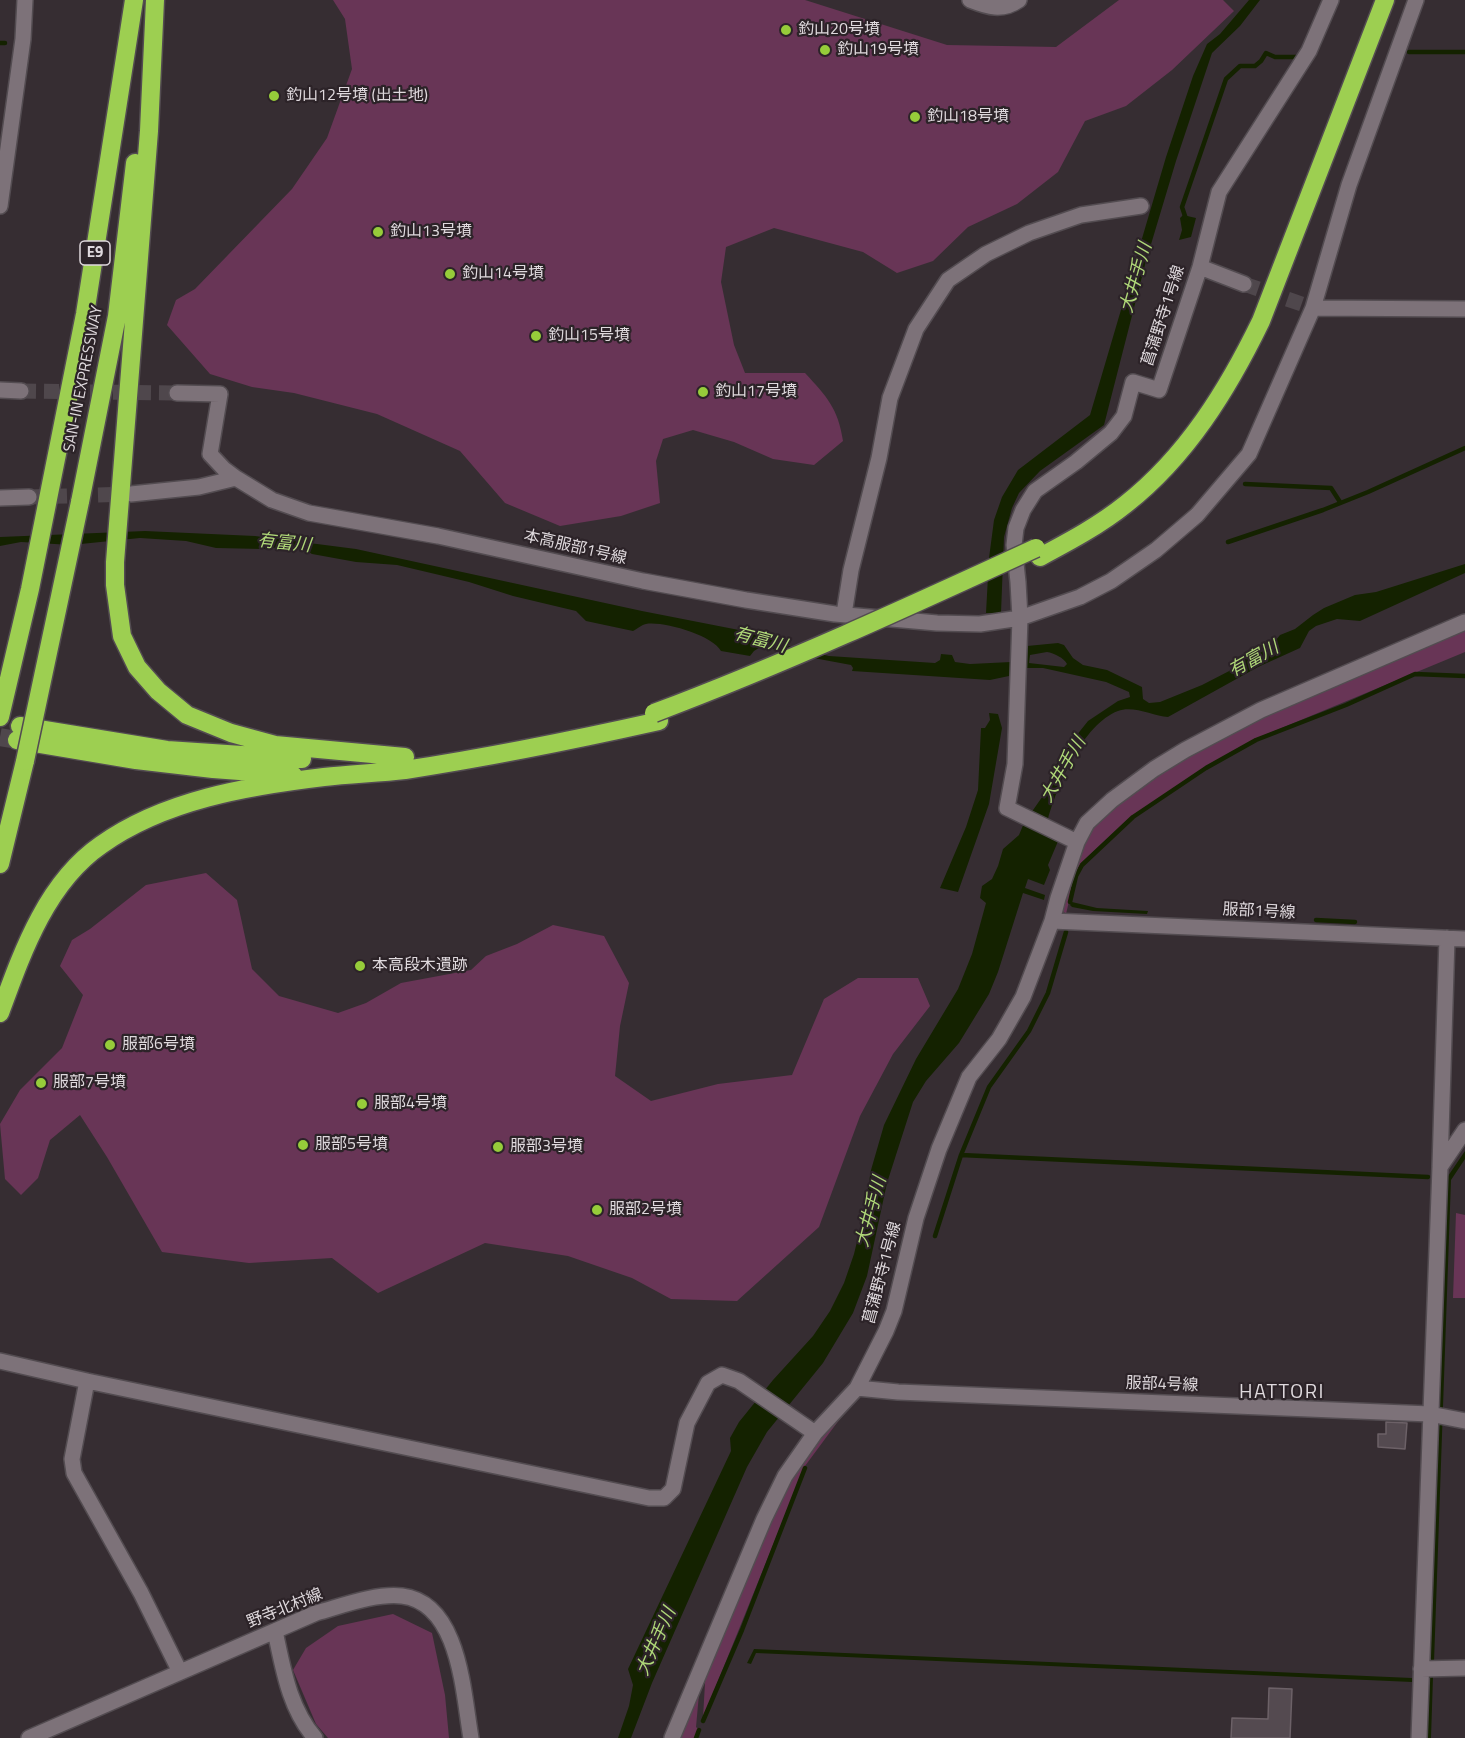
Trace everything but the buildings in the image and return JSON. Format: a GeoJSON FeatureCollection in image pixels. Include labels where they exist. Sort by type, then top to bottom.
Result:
{"type":"FeatureCollection","features":[{"type":"Feature","properties":{"kind":"highway","name":"SAN-IN EXPRESSWAY"},"geometry":{"type":"LineString","coordinates":[[0,717],[30,589],[85,314],[134,0]]}},
{"type":"Feature","properties":{"kind":"highway","name":"SAN-IN EXPRESSWAY"},"geometry":{"type":"LineString","coordinates":[[0,864],[25,761],[81,502],[117,316],[139,133],[149,0]]}},
{"type":"Feature","properties":{"kind":"highway"},"geometry":{"type":"LineString","coordinates":[[155,0],[149,131],[128,419],[125,498],[115,562],[122,636],[137,667],[158,691],[187,715],[231,733],[275,745],[405,757]]}},
{"type":"Feature","properties":{"kind":"highway"},"geometry":{"type":"LineString","coordinates":[[1038,553],[1088,521],[1147,472],[1185,430],[1210,395],[1232,359],[1252,317],[1376,0]]}},
{"type":"Feature","properties":{"kind":"highway"},"geometry":{"type":"LineString","coordinates":[[0,1013],[19,964],[52,896],[71,872],[99,846],[130,827],[175,806],[234,792],[322,777],[404,770],[522,751],[656,717],[1094,528],[1127,504],[1156,478],[1192,437],[1219,400],[1241,362],[1261,321],[1385,0]]}},
{"type":"Feature","properties":{"kind":"highway"},"geometry":{"type":"LineString","coordinates":[[0,707],[9,680]]}},
{"type":"Feature","properties":{"kind":"highway"},"geometry":{"type":"LineString","coordinates":[[322,777],[213,769],[135,760],[18,733],[167,750],[286,759],[405,757],[518,743],[656,717]]}},
{"type":"Feature","properties":{"kind":"street"},"geometry":{"type":"LineString","coordinates":[[0,206],[23,39],[24,0]]}},
{"type":"Feature","properties":{"kind":"street"},"geometry":{"type":"LineString","coordinates":[[970,0],[990,8],[1002,8],[1019,0]]}},
{"type":"Feature","properties":{"kind":"street","name":"菖蒲野寺1号線"},"geometry":{"type":"LineString","coordinates":[[1019,623],[1014,545],[1016,528],[1023,510],[1035,491],[1076,462],[1111,433],[1124,416],[1133,382],[1159,390],[1200,267],[1219,192],[1309,51],[1331,0]]}},
{"type":"Feature","properties":{"kind":"street","name":"本高服部1号線"},"geometry":{"type":"LineString","coordinates":[[177,393],[220,394],[210,454],[236,478],[272,500],[309,513],[438,536],[643,581],[746,600],[844,614],[937,623],[1019,623],[1080,597],[1111,580],[1156,550],[1197,515],[1249,454],[1313,308],[1349,185],[1416,0]]}},
{"type":"Feature","properties":{"kind":"street"},"geometry":{"type":"LineString","coordinates":[[844,614],[851,570],[879,458],[890,398],[916,329],[948,280],[986,254],[1029,233],[1081,215],[1141,206]]}},
{"type":"Feature","properties":{"kind":"street"},"geometry":{"type":"LineString","coordinates":[[1200,267],[1244,284]]}},
{"type":"Feature","properties":{"kind":"street"},"geometry":{"type":"LineString","coordinates":[[1313,308],[1465,309]]}},
{"type":"Feature","properties":{"kind":"street"},"geometry":{"type":"LineString","coordinates":[[0,390],[21,391]]}},
{"type":"Feature","properties":{"kind":"street"},"geometry":{"type":"LineString","coordinates":[[125,498],[199,488],[236,478]]}},
{"type":"Feature","properties":{"kind":"street"},"geometry":{"type":"LineString","coordinates":[[0,498],[29,497]]}},
{"type":"Feature","properties":{"kind":"street","name":"菖蒲野寺1号線"},"geometry":{"type":"LineString","coordinates":[[672,1738],[764,1519],[785,1476],[815,1433],[857,1388],[878,1349],[894,1311],[916,1218],[939,1149],[969,1077],[999,1039],[1023,997],[1052,921],[1073,841],[1112,800],[1185,750],[1261,710],[1465,622]]}},
{"type":"Feature","properties":{"kind":"street"},"geometry":{"type":"LineString","coordinates":[[1019,623],[1015,764],[1007,808],[1073,841]]}},
{"type":"Feature","properties":{"kind":"street","name":"服部1号線"},"geometry":{"type":"LineString","coordinates":[[1052,921],[1465,939]]}},
{"type":"Feature","properties":{"kind":"street"},"geometry":{"type":"LineString","coordinates":[[1419,1738],[1447,938]]}},
{"type":"Feature","properties":{"kind":"street"},"geometry":{"type":"LineString","coordinates":[[1440,1167],[1465,1130]]}},
{"type":"Feature","properties":{"kind":"street"},"geometry":{"type":"LineString","coordinates":[[0,1361],[649,1498],[664,1498],[673,1489],[687,1423],[708,1383],[722,1375],[739,1381],[815,1433]]}},
{"type":"Feature","properties":{"kind":"street"},"geometry":{"type":"LineString","coordinates":[[87,1381],[72,1460],[74,1473],[141,1593],[180,1672]]}},
{"type":"Feature","properties":{"kind":"street","name":"服部4号線"},"geometry":{"type":"LineString","coordinates":[[857,1388],[898,1392],[1430,1414],[1465,1421]]}},
{"type":"Feature","properties":{"kind":"street","name":"野寺北村線"},"geometry":{"type":"LineString","coordinates":[[29,1738],[316,1613],[366,1599],[400,1596],[422,1601],[436,1615],[454,1645],[471,1738]]}},
{"type":"Feature","properties":{"kind":"street"},"geometry":{"type":"LineString","coordinates":[[275,1631],[290,1695],[307,1729],[315,1738]]}},
{"type":"Feature","properties":{"kind":"street"},"geometry":{"type":"LineString","coordinates":[[1421,1669],[1465,1668]]}},
{"type":"Feature","properties":{"kind":"shaded area"},"geometry":{"type":"Polygon","coordinates":[[[333,0],[805,0],[947,45],[1056,47],[1119,0],[1223,0],[1234,11],[1172,70],[1126,106],[1085,121],[1058,172],[1017,204],[968,227],[933,261],[897,273],[863,252],[774,228],[726,247],[721,282],[734,345],[745,373],[805,373],[820,389],[835,411],[843,441],[814,465],[773,459],[734,442],[693,430],[663,439],[656,461],[660,503],[621,516],[560,526],[505,503],[460,451],[377,414],[294,393],[252,387],[210,374],[167,325],[176,300],[195,289],[292,189],[327,138],[352,69],[345,19],[333,0]]]}},
{"type":"Feature","properties":{"kind":"shaded area"},"geometry":{"type":"Polygon","coordinates":[[[1465,626],[1465,652],[1255,739],[1205,767],[1131,817],[1081,863],[1075,876],[1066,914],[1062,910],[1085,834],[1134,788],[1216,738],[1465,626]]]}},
{"type":"Feature","properties":{"kind":"shaded area"},"geometry":{"type":"Polygon","coordinates":[[[206,873],[237,900],[252,969],[279,996],[338,1013],[366,1003],[401,983],[471,970],[486,956],[517,944],[553,925],[604,936],[629,983],[620,1026],[615,1076],[651,1101],[718,1084],[792,1075],[824,999],[858,978],[918,978],[930,1006],[893,1054],[860,1116],[819,1227],[737,1301],[671,1299],[632,1278],[568,1256],[485,1243],[378,1293],[332,1258],[249,1263],[162,1252],[80,1115],[50,1140],[38,1178],[21,1195],[5,1179],[0,1124],[20,1090],[62,1048],[83,995],[60,966],[72,940],[90,929],[146,885],[206,873]]]}},
{"type":"Feature","properties":{"kind":"shaded area"},"geometry":{"type":"Polygon","coordinates":[[[1456,1213],[1465,1215],[1465,1298],[1453,1298],[1456,1213]]]}},
{"type":"Feature","properties":{"kind":"shaded area"},"geometry":{"type":"Polygon","coordinates":[[[859,1393],[805,1466],[703,1718],[706,1666],[789,1477],[843,1409],[859,1393]]]}},
{"type":"Feature","properties":{"kind":"shaded area"},"geometry":{"type":"Polygon","coordinates":[[[393,1614],[432,1633],[445,1695],[449,1738],[328,1738],[316,1724],[293,1670],[306,1648],[338,1626],[393,1614]]]}},
{"type":"Feature","properties":{"kind":"shaded area"},"geometry":{"type":"Polygon","coordinates":[[[700,1683],[696,1727],[698,1729],[695,1738],[677,1738],[700,1683]]]}},
{"type":"Feature","properties":{"kind":"water","name":"大井手川"},"geometry":{"type":"Polygon","coordinates":[[[1249,0],[1260,0],[1240,26],[1212,53],[1146,261],[1104,425],[1040,471],[1019,493],[1004,537],[1001,613],[986,613],[994,520],[1002,497],[1018,470],[1090,415],[1166,157],[1193,76],[1207,44],[1220,34],[1249,0]]]}},
{"type":"Feature","properties":{"kind":"water"},"geometry":{"type":"Polygon","coordinates":[[[1183,215],[1196,218],[1191,237],[1179,240],[1182,230],[1180,218],[1183,215]]]}},
{"type":"Feature","properties":{"kind":"water"},"geometry":{"type":"Polygon","coordinates":[[[145,531],[255,536],[356,549],[642,611],[790,640],[788,646],[829,656],[935,663],[940,660],[941,654],[952,655],[955,662],[970,664],[1011,662],[1027,646],[1058,643],[1064,645],[1073,658],[1083,665],[1107,670],[1142,687],[1143,699],[1149,703],[1160,702],[1202,685],[1235,668],[1240,658],[1250,658],[1263,651],[1271,646],[1280,635],[1295,629],[1324,608],[1355,595],[1376,592],[1465,564],[1465,573],[1360,621],[1337,619],[1316,626],[1309,631],[1300,648],[1258,667],[1168,717],[1130,709],[1118,711],[1105,718],[1083,742],[1065,774],[1048,819],[1048,824],[1059,839],[1048,865],[1050,870],[1044,885],[1028,879],[1025,888],[1045,895],[1044,900],[1023,893],[989,994],[959,1043],[926,1081],[913,1102],[887,1183],[867,1276],[853,1313],[823,1363],[767,1432],[747,1467],[652,1683],[631,1738],[618,1738],[629,1706],[633,1685],[628,1669],[731,1451],[730,1438],[739,1422],[773,1380],[813,1336],[830,1311],[844,1283],[854,1254],[871,1170],[884,1125],[916,1059],[958,989],[972,954],[986,903],[980,898],[982,886],[992,879],[1003,849],[1019,835],[1024,823],[1047,790],[1051,772],[1076,736],[1088,721],[1118,701],[1130,697],[1129,692],[1106,682],[1043,668],[1027,668],[1009,676],[990,680],[852,671],[851,665],[762,646],[750,656],[721,651],[708,640],[675,627],[646,624],[633,631],[586,621],[576,611],[513,596],[469,582],[397,565],[356,562],[312,554],[291,546],[262,549],[216,548],[186,541],[140,538],[71,545],[21,542],[0,546],[0,537],[145,531]],[[1047,652],[1030,655],[1029,663],[1064,667],[1067,664],[1056,655],[1047,652]]]}},
{"type":"Feature","properties":{"kind":"water"},"geometry":{"type":"Polygon","coordinates":[[[989,713],[998,714],[1002,728],[989,804],[958,892],[940,888],[966,827],[978,790],[981,728],[985,728],[990,720],[989,713]]]}},
{"type":"Feature","properties":{"kind":"water"},"geometry":{"type":"Polygon","coordinates":[[[1072,902],[1097,908],[1148,911],[1147,914],[1093,911],[1072,907],[1070,905],[1072,902]]]}},
{"type":"Feature","properties":{"kind":"water"},"geometry":{"type":"Polygon","coordinates":[[[1465,1151],[1465,1159],[1451,1180],[1434,1662],[1427,1662],[1435,1421],[1439,1407],[1448,1176],[1465,1151]]]}},
{"type":"Feature","properties":{"kind":"water"},"geometry":{"type":"Polygon","coordinates":[[[754,1649],[1412,1678],[1412,1682],[756,1653],[751,1664],[747,1663],[754,1649]]]}},
{"type":"Feature","properties":{"kind":"water"},"geometry":{"type":"Polygon","coordinates":[[[1429,1676],[1433,1677],[1431,1738],[1427,1738],[1429,1676]]]}},
{"type":"Feature","properties":{"kind":"waterway"},"geometry":{"type":"LineString","coordinates":[[0,43],[5,43]]}},
{"type":"Feature","properties":{"kind":"waterway"},"geometry":{"type":"LineString","coordinates":[[1409,52],[1465,52]]}},
{"type":"Feature","properties":{"kind":"waterway"},"geometry":{"type":"LineString","coordinates":[[1186,219],[1182,207],[1226,79],[1240,66],[1255,66],[1266,53],[1275,57],[1297,57]]}},
{"type":"Feature","properties":{"kind":"waterway"},"geometry":{"type":"LineString","coordinates":[[1228,542],[1323,510],[1465,448]]}},
{"type":"Feature","properties":{"kind":"waterway"},"geometry":{"type":"LineString","coordinates":[[1245,484],[1331,488],[1340,502]]}},
{"type":"Feature","properties":{"kind":"waterway"},"geometry":{"type":"LineString","coordinates":[[1070,902],[1076,876],[1082,865],[1133,817],[1206,768],[1256,740],[1346,705],[1415,674],[1465,676]]}},
{"type":"Feature","properties":{"kind":"waterway"},"geometry":{"type":"LineString","coordinates":[[1316,920],[1355,922]]}},
{"type":"Feature","properties":{"kind":"waterway"},"geometry":{"type":"LineString","coordinates":[[935,1236],[961,1155],[989,1087],[1029,1031],[1048,993],[1066,932]]}},
{"type":"Feature","properties":{"kind":"waterway"},"geometry":{"type":"LineString","coordinates":[[961,1155],[1428,1177]]}},
{"type":"Feature","properties":{"kind":"waterway"},"geometry":{"type":"LineString","coordinates":[[703,1721],[742,1630],[805,1468]]}},
{"type":"Feature","properties":{"kind":"waterway"},"geometry":{"type":"LineString","coordinates":[[696,1738],[699,1730]]}},
{"type":"Feature","properties":{"kind":"tunnel"},"geometry":{"type":"LineString","coordinates":[[1244,284],[1313,308]]}},
{"type":"Feature","properties":{"kind":"tunnel"},"geometry":{"type":"LineString","coordinates":[[21,391],[177,393]]}},
{"type":"Feature","properties":{"kind":"tunnel"},"geometry":{"type":"LineString","coordinates":[[29,497],[131,494]]}},
{"type":"Feature","properties":{"kind":"tunnel"},"geometry":{"type":"LineString","coordinates":[[0,737],[17,740]]}},
{"type":"Feature","properties":{"kind":"place","name":"釣山20号墳"},"geometry":{"type":"Point","coordinates":[786,30]}},
{"type":"Feature","properties":{"kind":"place","name":"釣山19号墳"},"geometry":{"type":"Point","coordinates":[825,50]}},
{"type":"Feature","properties":{"kind":"place","name":"釣山12号墳 (出土地)"},"geometry":{"type":"Point","coordinates":[274,96]}},
{"type":"Feature","properties":{"kind":"place","name":"釣山18号墳"},"geometry":{"type":"Point","coordinates":[915,117]}},
{"type":"Feature","properties":{"kind":"place","name":"釣山13号墳"},"geometry":{"type":"Point","coordinates":[378,232]}},
{"type":"Feature","properties":{"kind":"place","name":"釣山14号墳"},"geometry":{"type":"Point","coordinates":[450,274]}},
{"type":"Feature","properties":{"kind":"place","name":"釣山15号墳"},"geometry":{"type":"Point","coordinates":[536,336]}},
{"type":"Feature","properties":{"kind":"place","name":"釣山17号墳"},"geometry":{"type":"Point","coordinates":[703,392]}},
{"type":"Feature","properties":{"kind":"place","name":"本高段木遺跡"},"geometry":{"type":"Point","coordinates":[360,966]}},
{"type":"Feature","properties":{"kind":"place","name":"服部6号墳"},"geometry":{"type":"Point","coordinates":[110,1045]}},
{"type":"Feature","properties":{"kind":"place","name":"服部7号墳"},"geometry":{"type":"Point","coordinates":[41,1083]}},
{"type":"Feature","properties":{"kind":"place","name":"服部4号墳"},"geometry":{"type":"Point","coordinates":[362,1104]}},
{"type":"Feature","properties":{"kind":"place","name":"服部5号墳"},"geometry":{"type":"Point","coordinates":[303,1145]}},
{"type":"Feature","properties":{"kind":"place","name":"服部3号墳"},"geometry":{"type":"Point","coordinates":[498,1147]}},
{"type":"Feature","properties":{"kind":"place","name":"服部2号墳"},"geometry":{"type":"Point","coordinates":[597,1210]}},
{"type":"Feature","properties":{"kind":"district","name":"HATTORI"},"geometry":{"type":"Point","coordinates":[1282,1393]}},
{"type":"Feature","properties":{"kind":"water label","name":"有富川"},"geometry":{"type":"Point","coordinates":[284,544]}},
{"type":"Feature","properties":{"kind":"water label","name":"有富川"},"geometry":{"type":"Point","coordinates":[760,641]}},
{"type":"Feature","properties":{"kind":"water label","name":"有富川"},"geometry":{"type":"Point","coordinates":[1254,660]}}]}
